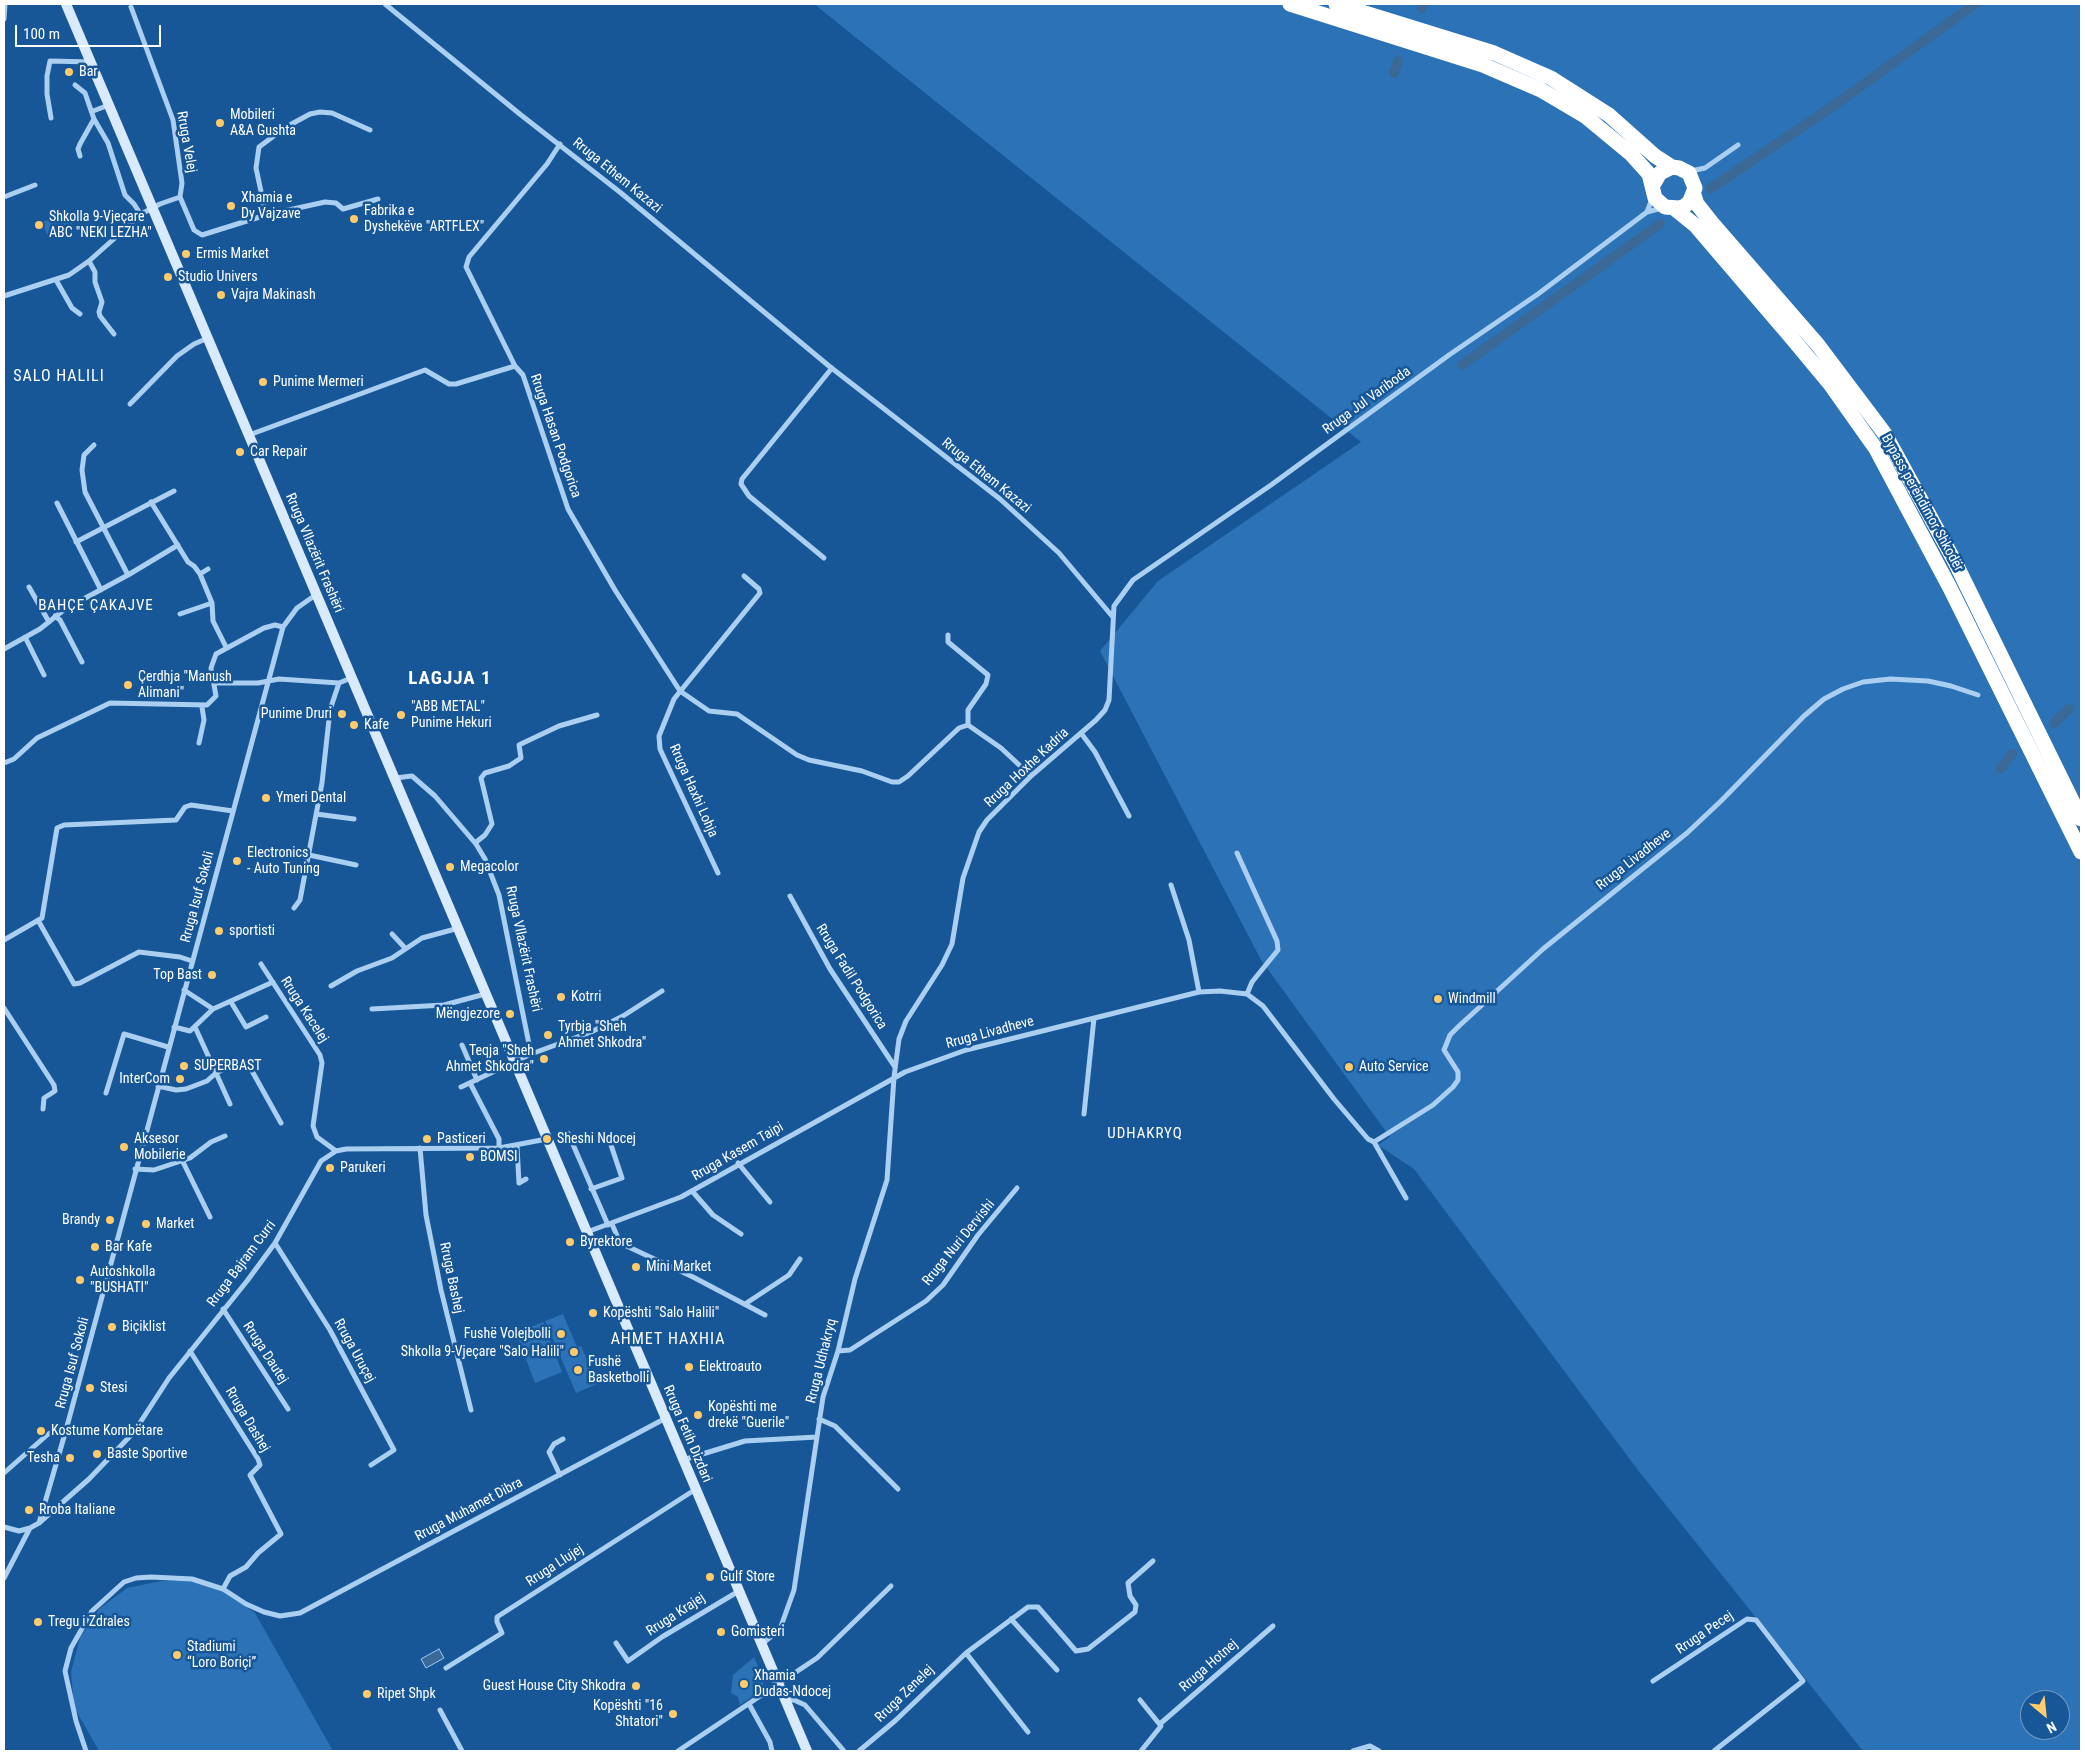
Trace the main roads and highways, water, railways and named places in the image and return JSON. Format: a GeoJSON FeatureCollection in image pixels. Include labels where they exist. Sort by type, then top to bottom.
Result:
{"type":"FeatureCollection","features":[{"type":"Feature","properties":{"kind":"highway","name":"Bypass perëndimor Shkodër"},"geometry":{"type":"LineString","coordinates":[[1290,4],[1483,65],[1541,90],[1585,116],[1640,163],[1658,202],[1696,226],[1830,384],[1876,449],[1946,579],[2081,852]]}},
{"type":"Feature","properties":{"kind":"highway","name":"Bypass perëndimor Shkodër"},"geometry":{"type":"LineString","coordinates":[[1336,4],[1494,53],[1551,78],[1609,115],[1655,156],[1691,177],[1697,204],[1818,344],[1885,434],[1955,562],[2081,819]]}},
{"type":"Feature","properties":{"kind":"highway"},"geometry":{"type":"LineString","coordinates":[[1653,188],[1663,170],[1679,169]]}},
{"type":"Feature","properties":{"kind":"highway"},"geometry":{"type":"LineString","coordinates":[[1670,208],[1685,206],[1694,192]]}},
{"type":"Feature","properties":{"kind":"main road","name":"Rruga Vllazërit Frashëri"},"geometry":{"type":"LineString","coordinates":[[66,4],[460,928],[485,994],[515,1063]]}},
{"type":"Feature","properties":{"kind":"main road","name":"Rruga Fetih Dizdari"},"geometry":{"type":"LineString","coordinates":[[515,1063],[807,1751]]}},
{"type":"Feature","properties":{"kind":"waterway"},"geometry":{"type":"LineString","coordinates":[[1422,8],[1424,4]]}},
{"type":"Feature","properties":{"kind":"waterway"},"geometry":{"type":"LineString","coordinates":[[1710,189],[1832,107],[1975,4]]}},
{"type":"Feature","properties":{"kind":"waterway"},"geometry":{"type":"LineString","coordinates":[[1394,73],[1398,61]]}},
{"type":"Feature","properties":{"kind":"waterway"},"geometry":{"type":"LineString","coordinates":[[1462,365],[1660,224]]}},
{"type":"Feature","properties":{"kind":"waterway"},"geometry":{"type":"LineString","coordinates":[[2054,723],[2069,709]]}},
{"type":"Feature","properties":{"kind":"waterway"},"geometry":{"type":"LineString","coordinates":[[2000,769],[2012,754]]}},
{"type":"Feature","properties":{"kind":"place","name":"Bar"},"geometry":{"type":"Point","coordinates":[69,72]}},
{"type":"Feature","properties":{"kind":"place","name":"Mobileri A&A Gushta"},"geometry":{"type":"Point","coordinates":[220,123]}},
{"type":"Feature","properties":{"kind":"place","name":"Xhamia e Dy Vajzave"},"geometry":{"type":"Point","coordinates":[231,206]}},
{"type":"Feature","properties":{"kind":"place","name":"Fabrika e Dyshekëve \"ARTFLEX\""},"geometry":{"type":"Point","coordinates":[354,219]}},
{"type":"Feature","properties":{"kind":"place","name":"Shkolla 9-Vjeçare ABC \"NEKI LEZHA\""},"geometry":{"type":"Point","coordinates":[39,225]}},
{"type":"Feature","properties":{"kind":"place","name":"Ermis Market"},"geometry":{"type":"Point","coordinates":[186,254]}},
{"type":"Feature","properties":{"kind":"place","name":"Studio Univers"},"geometry":{"type":"Point","coordinates":[168,277]}},
{"type":"Feature","properties":{"kind":"place","name":"Vajra Makinash"},"geometry":{"type":"Point","coordinates":[221,295]}},
{"type":"Feature","properties":{"kind":"place","name":"Punime Mermeri"},"geometry":{"type":"Point","coordinates":[263,382]}},
{"type":"Feature","properties":{"kind":"place","name":"Car Repair"},"geometry":{"type":"Point","coordinates":[240,452]}},
{"type":"Feature","properties":{"kind":"place","name":"Çerdhja \"Manush Alimani\""},"geometry":{"type":"Point","coordinates":[128,685]}},
{"type":"Feature","properties":{"kind":"place","name":"Punime Druri"},"geometry":{"type":"Point","coordinates":[342,714]}},
{"type":"Feature","properties":{"kind":"place","name":"\"ABB METAL\" Punime Hekuri"},"geometry":{"type":"Point","coordinates":[401,715]}},
{"type":"Feature","properties":{"kind":"place","name":"Kafe"},"geometry":{"type":"Point","coordinates":[354,725]}},
{"type":"Feature","properties":{"kind":"place","name":"Ymeri Dental"},"geometry":{"type":"Point","coordinates":[266,798]}},
{"type":"Feature","properties":{"kind":"place","name":"Electronics - Auto Tuning"},"geometry":{"type":"Point","coordinates":[237,861]}},
{"type":"Feature","properties":{"kind":"place","name":"Megacolor"},"geometry":{"type":"Point","coordinates":[450,867]}},
{"type":"Feature","properties":{"kind":"place","name":"sportisti"},"geometry":{"type":"Point","coordinates":[219,931]}},
{"type":"Feature","properties":{"kind":"place","name":"Top Bast"},"geometry":{"type":"Point","coordinates":[212,975]}},
{"type":"Feature","properties":{"kind":"place","name":"Kotrri"},"geometry":{"type":"Point","coordinates":[561,997]}},
{"type":"Feature","properties":{"kind":"place","name":"Windmill"},"geometry":{"type":"Point","coordinates":[1438,999]}},
{"type":"Feature","properties":{"kind":"place","name":"Mëngjezore"},"geometry":{"type":"Point","coordinates":[510,1014]}},
{"type":"Feature","properties":{"kind":"place","name":"Tyrbja \"Sheh Ahmet Shkodra\""},"geometry":{"type":"Point","coordinates":[548,1035]}},
{"type":"Feature","properties":{"kind":"place","name":"Teqja \"Sheh Ahmet Shkodra\""},"geometry":{"type":"Point","coordinates":[544,1059]}},
{"type":"Feature","properties":{"kind":"place","name":"SUPERBAST"},"geometry":{"type":"Point","coordinates":[184,1066]}},
{"type":"Feature","properties":{"kind":"place","name":"Auto Service"},"geometry":{"type":"Point","coordinates":[1349,1067]}},
{"type":"Feature","properties":{"kind":"place","name":"InterCom"},"geometry":{"type":"Point","coordinates":[180,1079]}},
{"type":"Feature","properties":{"kind":"place","name":"Pasticeri"},"geometry":{"type":"Point","coordinates":[427,1139]}},
{"type":"Feature","properties":{"kind":"place","name":"Sheshi Ndocej"},"geometry":{"type":"Point","coordinates":[547,1139]}},
{"type":"Feature","properties":{"kind":"place","name":"Aksesor Mobilerie"},"geometry":{"type":"Point","coordinates":[124,1147]}},
{"type":"Feature","properties":{"kind":"place","name":"BOMSI"},"geometry":{"type":"Point","coordinates":[470,1157]}},
{"type":"Feature","properties":{"kind":"place","name":"Parukeri"},"geometry":{"type":"Point","coordinates":[330,1168]}},
{"type":"Feature","properties":{"kind":"place","name":"Brandy"},"geometry":{"type":"Point","coordinates":[110,1220]}},
{"type":"Feature","properties":{"kind":"place","name":"Market"},"geometry":{"type":"Point","coordinates":[146,1224]}},
{"type":"Feature","properties":{"kind":"place","name":"Byrektore"},"geometry":{"type":"Point","coordinates":[570,1242]}},
{"type":"Feature","properties":{"kind":"place","name":"Bar Kafe"},"geometry":{"type":"Point","coordinates":[95,1247]}},
{"type":"Feature","properties":{"kind":"place","name":"Mini Market"},"geometry":{"type":"Point","coordinates":[636,1267]}},
{"type":"Feature","properties":{"kind":"place","name":"Autoshkolla \"BUSHATI\""},"geometry":{"type":"Point","coordinates":[80,1280]}},
{"type":"Feature","properties":{"kind":"place","name":"Kopështi \"Salo Halili\""},"geometry":{"type":"Point","coordinates":[593,1313]}},
{"type":"Feature","properties":{"kind":"place","name":"Biçiklist"},"geometry":{"type":"Point","coordinates":[112,1327]}},
{"type":"Feature","properties":{"kind":"place","name":"Fushë Volejbolli"},"geometry":{"type":"Point","coordinates":[561,1334]}},
{"type":"Feature","properties":{"kind":"place","name":"Shkolla 9-Vjeçare \"Salo Halili\""},"geometry":{"type":"Point","coordinates":[574,1352]}},
{"type":"Feature","properties":{"kind":"place","name":"Elektroauto"},"geometry":{"type":"Point","coordinates":[689,1367]}},
{"type":"Feature","properties":{"kind":"place","name":"Fushë Basketbolli"},"geometry":{"type":"Point","coordinates":[578,1370]}},
{"type":"Feature","properties":{"kind":"place","name":"Stesi"},"geometry":{"type":"Point","coordinates":[90,1388]}},
{"type":"Feature","properties":{"kind":"place","name":"Kopështi me drekë \"Guerile\""},"geometry":{"type":"Point","coordinates":[698,1415]}},
{"type":"Feature","properties":{"kind":"place","name":"Kostume Kombëtare"},"geometry":{"type":"Point","coordinates":[41,1431]}},
{"type":"Feature","properties":{"kind":"place","name":"Baste Sportive"},"geometry":{"type":"Point","coordinates":[97,1454]}},
{"type":"Feature","properties":{"kind":"place","name":"Tesha"},"geometry":{"type":"Point","coordinates":[70,1458]}},
{"type":"Feature","properties":{"kind":"place","name":"Rroba Italiane"},"geometry":{"type":"Point","coordinates":[29,1510]}},
{"type":"Feature","properties":{"kind":"place","name":"Gulf Store"},"geometry":{"type":"Point","coordinates":[710,1577]}},
{"type":"Feature","properties":{"kind":"place","name":"Tregu i Zdrales"},"geometry":{"type":"Point","coordinates":[38,1622]}},
{"type":"Feature","properties":{"kind":"place","name":"Gomisteri"},"geometry":{"type":"Point","coordinates":[721,1632]}},
{"type":"Feature","properties":{"kind":"place","name":"Stadiumi “Loro Boriçi”"},"geometry":{"type":"Point","coordinates":[177,1655]}},
{"type":"Feature","properties":{"kind":"place","name":"Xhamia Dudas-Ndocej"},"geometry":{"type":"Point","coordinates":[744,1684]}},
{"type":"Feature","properties":{"kind":"place","name":"Guest House City Shkodra"},"geometry":{"type":"Point","coordinates":[636,1686]}},
{"type":"Feature","properties":{"kind":"place","name":"Ripet Shpk"},"geometry":{"type":"Point","coordinates":[367,1694]}},
{"type":"Feature","properties":{"kind":"place","name":"Kopështi \"16 Shtatori\""},"geometry":{"type":"Point","coordinates":[673,1714]}},
{"type":"Feature","properties":{"kind":"district","name":"SALO HALILI"},"geometry":{"type":"Point","coordinates":[59,377]}},
{"type":"Feature","properties":{"kind":"district","name":"BAHÇE ÇAKAJVE"},"geometry":{"type":"Point","coordinates":[96,606]}},
{"type":"Feature","properties":{"kind":"district","name":"LAGJJA 1"},"geometry":{"type":"Point","coordinates":[450,679]}},
{"type":"Feature","properties":{"kind":"district","name":"UDHAKRYQ"},"geometry":{"type":"Point","coordinates":[1145,1134]}},
{"type":"Feature","properties":{"kind":"district","name":"AHMET HAXHIA"},"geometry":{"type":"Point","coordinates":[668,1340]}}]}
